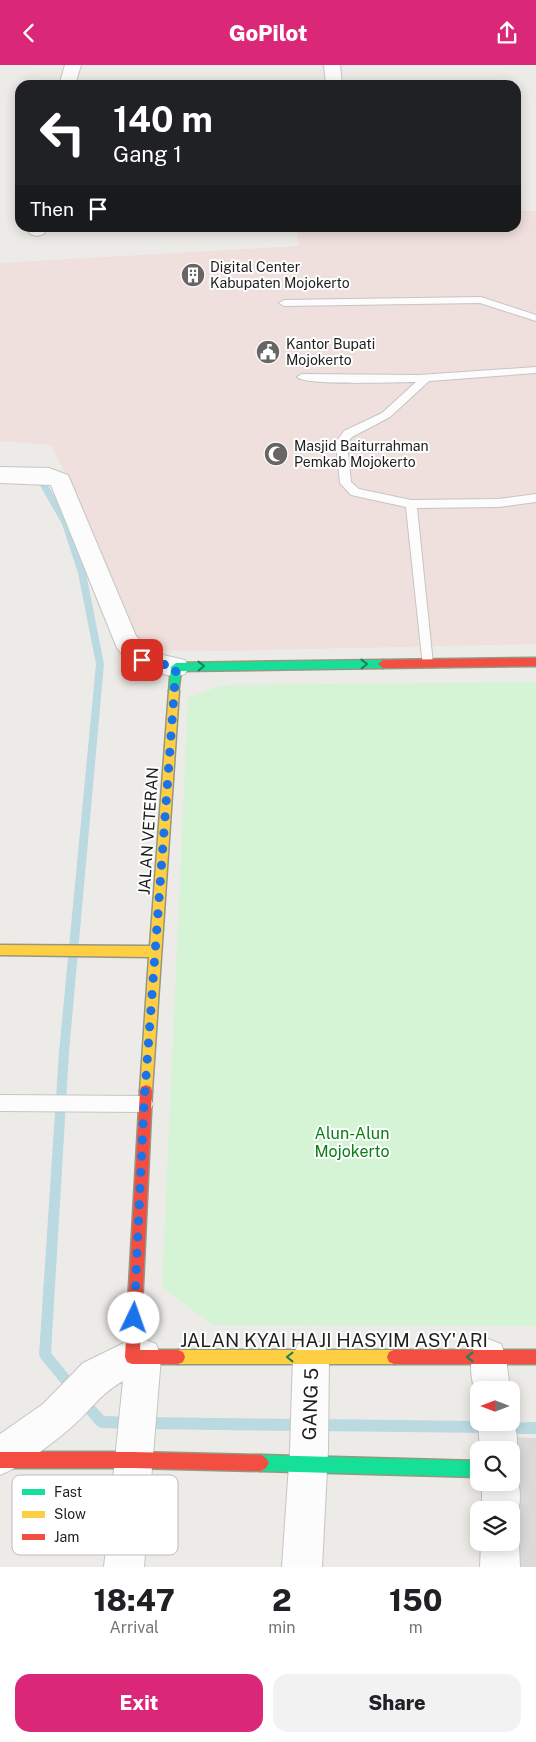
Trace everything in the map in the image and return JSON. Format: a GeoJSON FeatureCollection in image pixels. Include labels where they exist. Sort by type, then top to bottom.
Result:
{"type":"FeatureCollection","features":[{"type":"Feature","properties":{"kind":"street"},"geometry":{"type":"LineString","coordinates":[[68,80],[73,65]]}},
{"type":"Feature","properties":{"kind":"street"},"geometry":{"type":"LineString","coordinates":[[332,65],[334,80]]}},
{"type":"Feature","properties":{"kind":"street"},"geometry":{"type":"LineString","coordinates":[[0,475],[39,475],[60,480],[126,641],[142,660],[176,667],[536,662]]}},
{"type":"Feature","properties":{"kind":"street","name":"JALAN VETERAN"},"geometry":{"type":"LineString","coordinates":[[137,1357],[144,1104],[176,667]]}},
{"type":"Feature","properties":{"kind":"street"},"geometry":{"type":"LineString","coordinates":[[0,949],[156,952]]}},
{"type":"Feature","properties":{"kind":"street"},"geometry":{"type":"LineString","coordinates":[[0,1458],[56,1417],[96,1376],[137,1357],[140,1395],[133,1475]]}},
{"type":"Feature","properties":{"kind":"street","name":"JALAN KYAI HAJI HASYIM ASY'ARI"},"geometry":{"type":"LineString","coordinates":[[137,1357],[311,1357],[490,1374],[536,1357]]}},
{"type":"Feature","properties":{"kind":"street","name":"GANG 5"},"geometry":{"type":"LineString","coordinates":[[302,1567],[311,1357]]}},
{"type":"Feature","properties":{"kind":"street"},"geometry":{"type":"LineString","coordinates":[[0,1458],[135,1448],[308,1444],[470,1468]]}},
{"type":"Feature","properties":{"kind":"street"},"geometry":{"type":"LineString","coordinates":[[500,1551],[500,1567]]}},
{"type":"Feature","properties":{"kind":"lane"},"geometry":{"type":"LineString","coordinates":[[284,303],[481,300],[536,317]]}},
{"type":"Feature","properties":{"kind":"lane"},"geometry":{"type":"LineString","coordinates":[[302,377],[354,381],[478,376],[536,370]]}},
{"type":"Feature","properties":{"kind":"lane"},"geometry":{"type":"LineString","coordinates":[[426,378],[386,415],[348,434],[341,442],[346,483],[355,492],[411,504],[498,503],[536,498]]}},
{"type":"Feature","properties":{"kind":"lane"},"geometry":{"type":"LineString","coordinates":[[411,504],[427,664]]}},
{"type":"Feature","properties":{"kind":"lane"},"geometry":{"type":"LineString","coordinates":[[0,1103],[144,1104]]}},
{"type":"Feature","properties":{"kind":"shaded area","name":"Kantor Bupati Mojokerto"},"geometry":{"type":"Polygon","coordinates":[[[521,211],[536,211],[536,644],[226,651],[139,650],[78,499],[51,445],[0,441],[0,263],[299,246],[297,232],[521,232],[521,211]]]}},
{"type":"Feature","properties":{"kind":"shaded area"},"geometry":{"type":"Polygon","coordinates":[[[516,1437],[536,1438],[536,1567],[500,1567],[500,1551],[520,1551],[520,1501],[501,1501],[501,1491],[520,1491],[520,1441],[517,1441],[516,1437]]]}},
{"type":"Feature","properties":{"kind":"green space","name":"Alun-Alun Mojokerto"},"geometry":{"type":"Polygon","coordinates":[[[536,682],[536,1326],[213,1325],[162,1287],[188,698],[223,685],[536,682]]]}},
{"type":"Feature","properties":{"kind":"waterway"},"geometry":{"type":"LineString","coordinates":[[38,475],[66,524],[82,573],[100,664],[64,1052],[45,1355],[74,1390]]}},
{"type":"Feature","properties":{"kind":"waterway"},"geometry":{"type":"LineString","coordinates":[[82,1400],[101,1422],[131,1423]]}},
{"type":"Feature","properties":{"kind":"waterway"},"geometry":{"type":"LineString","coordinates":[[144,1423],[301,1425]]}},
{"type":"Feature","properties":{"kind":"waterway"},"geometry":{"type":"LineString","coordinates":[[316,1425],[470,1427]]}},
{"type":"Feature","properties":{"kind":"waterway"},"geometry":{"type":"LineString","coordinates":[[520,1428],[536,1428]]}},
{"type":"Feature","properties":{"kind":"traffic: fast"},"geometry":{"type":"LineString","coordinates":[[174,691],[176,667],[383,664]]}},
{"type":"Feature","properties":{"kind":"traffic: fast"},"geometry":{"type":"LineString","coordinates":[[261,1463],[470,1469]]}},
{"type":"Feature","properties":{"kind":"traffic: slow"},"geometry":{"type":"LineString","coordinates":[[146,1091],[174,691]]}},
{"type":"Feature","properties":{"kind":"traffic: slow"},"geometry":{"type":"LineString","coordinates":[[0,950],[156,952]]}},
{"type":"Feature","properties":{"kind":"traffic: slow"},"geometry":{"type":"LineString","coordinates":[[178,1357],[394,1357]]}},
{"type":"Feature","properties":{"kind":"traffic: jam"},"geometry":{"type":"LineString","coordinates":[[383,664],[536,662]]}},
{"type":"Feature","properties":{"kind":"traffic: jam"},"geometry":{"type":"LineString","coordinates":[[146,1091],[132,1357],[178,1357]]}},
{"type":"Feature","properties":{"kind":"traffic: jam"},"geometry":{"type":"LineString","coordinates":[[394,1357],[536,1357]]}},
{"type":"Feature","properties":{"kind":"traffic: jam"},"geometry":{"type":"LineString","coordinates":[[0,1460],[133,1460],[261,1463]]}},
{"type":"Feature","properties":{"kind":"place","name":"Digital Center Kabupaten Mojokerto"},"geometry":{"type":"Point","coordinates":[193,275]}},
{"type":"Feature","properties":{"kind":"place","name":"Kantor Bupati Mojokerto"},"geometry":{"type":"Point","coordinates":[268,352]}},
{"type":"Feature","properties":{"kind":"place","name":"Masjid Baiturrahman Pemkab Mojokerto"},"geometry":{"type":"Point","coordinates":[276,454]}},
{"type":"Feature","properties":{"kind":"route"},"geometry":{"type":"LineString","coordinates":[[134,1318],[144,1104],[176,667],[142,660]]}}]}
